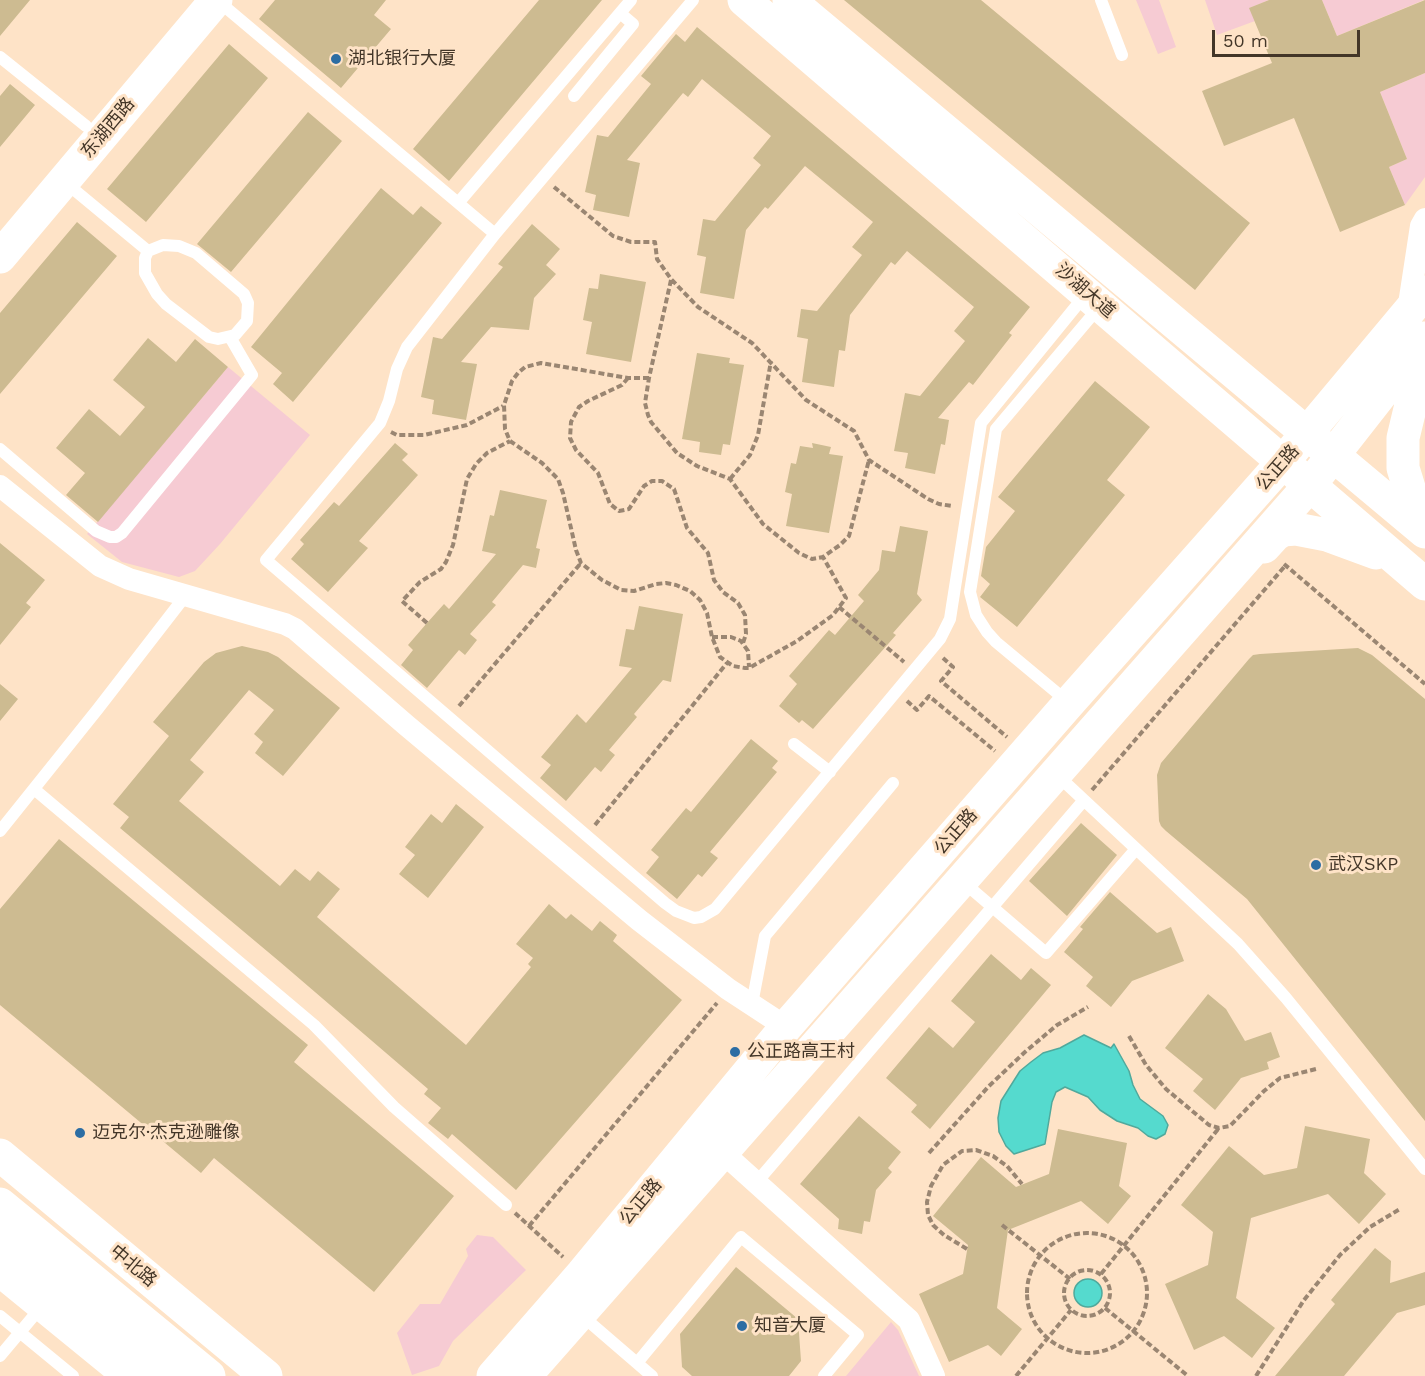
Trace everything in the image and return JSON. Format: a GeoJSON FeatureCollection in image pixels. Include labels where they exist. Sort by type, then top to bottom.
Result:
{"type":"FeatureCollection","features":[{"type":"Feature","properties":{"kind":"main road","name":"东湖西路"},"geometry":{"type":"LineString","coordinates":[[0,232],[190,0]]}},
{"type":"Feature","properties":{"kind":"main road","name":"东湖西路"},"geometry":{"type":"LineString","coordinates":[[0,257],[216,0]]}},
{"type":"Feature","properties":{"kind":"main road","name":"沙湖大道"},"geometry":{"type":"LineString","coordinates":[[744,0],[1418,578]]}},
{"type":"Feature","properties":{"kind":"main road","name":"沙湖大道"},"geometry":{"type":"LineString","coordinates":[[789,0],[1425,532]]}},
{"type":"Feature","properties":{"kind":"main road","name":"公正路"},"geometry":{"type":"LineString","coordinates":[[493,1376],[582,1274],[786,1027],[1307,434],[1419,314]]}},
{"type":"Feature","properties":{"kind":"main road","name":"公正路"},"geometry":{"type":"LineString","coordinates":[[525,1376],[1309,486],[1334,455],[1419,314]]}},
{"type":"Feature","properties":{"kind":"main road"},"geometry":{"type":"LineString","coordinates":[[1425,367],[1414,392],[1403,438],[1403,468],[1414,504],[1425,523]]}},
{"type":"Feature","properties":{"kind":"main road"},"geometry":{"type":"LineString","coordinates":[[1213,594],[1223,591],[1275,535],[1290,529],[1307,530],[1350,543],[1379,555],[1418,578]]}},
{"type":"Feature","properties":{"kind":"main road","name":"中北路"},"geometry":{"type":"LineString","coordinates":[[0,1155],[266,1376]]}},
{"type":"Feature","properties":{"kind":"main road","name":"中北路"},"geometry":{"type":"LineString","coordinates":[[0,1204],[209,1376]]}},
{"type":"Feature","properties":{"kind":"main road"},"geometry":{"type":"LineString","coordinates":[[0,1236],[167,1376]]}},
{"type":"Feature","properties":{"kind":"main road"},"geometry":{"type":"LineString","coordinates":[[0,1270],[130,1376]]}},
{"type":"Feature","properties":{"kind":"street"},"geometry":{"type":"LineString","coordinates":[[1419,314],[1421,226],[1425,219]]}},
{"type":"Feature","properties":{"kind":"street"},"geometry":{"type":"LineString","coordinates":[[1403,438],[1425,407]]}},
{"type":"Feature","properties":{"kind":"street"},"geometry":{"type":"LineString","coordinates":[[0,486],[99,566],[129,579],[285,624],[295,629],[639,920],[729,989],[786,1027]]}},
{"type":"Feature","properties":{"kind":"street"},"geometry":{"type":"LineString","coordinates":[[721,1151],[909,1320],[934,1376]]}},
{"type":"Feature","properties":{"kind":"lane"},"geometry":{"type":"LineString","coordinates":[[216,0],[495,234]]}},
{"type":"Feature","properties":{"kind":"lane"},"geometry":{"type":"LineString","coordinates":[[459,202],[631,0]]}},
{"type":"Feature","properties":{"kind":"lane"},"geometry":{"type":"LineString","coordinates":[[693,0],[495,234],[407,347],[397,369],[389,401],[380,423],[266,560],[665,903],[687,916],[701,917],[715,909],[940,639],[950,619],[981,423],[1094,299]]}},
{"type":"Feature","properties":{"kind":"lane"},"geometry":{"type":"LineString","coordinates":[[1101,0],[1122,55]]}},
{"type":"Feature","properties":{"kind":"lane"},"geometry":{"type":"LineString","coordinates":[[574,96],[633,24],[620,13]]}},
{"type":"Feature","properties":{"kind":"lane"},"geometry":{"type":"LineString","coordinates":[[0,57],[86,126]]}},
{"type":"Feature","properties":{"kind":"lane"},"geometry":{"type":"LineString","coordinates":[[63,181],[148,251]]}},
{"type":"Feature","properties":{"kind":"lane"},"geometry":{"type":"LineString","coordinates":[[163,245],[188,249],[203,258],[238,287],[248,303],[249,312],[242,329],[230,337],[218,339],[209,337],[166,304],[149,284],[145,273],[145,258],[148,251],[163,245]]}},
{"type":"Feature","properties":{"kind":"lane"},"geometry":{"type":"LineString","coordinates":[[1069,703],[987,632],[976,615],[970,592],[996,429],[1094,299]]}},
{"type":"Feature","properties":{"kind":"lane"},"geometry":{"type":"LineString","coordinates":[[0,449],[96,531],[116,537],[122,533],[252,375],[230,337]]}},
{"type":"Feature","properties":{"kind":"lane"},"geometry":{"type":"LineString","coordinates":[[0,831],[186,595]]}},
{"type":"Feature","properties":{"kind":"lane"},"geometry":{"type":"LineString","coordinates":[[794,744],[830,772]]}},
{"type":"Feature","properties":{"kind":"lane"},"geometry":{"type":"LineString","coordinates":[[1055,772],[1238,944],[1286,998],[1425,1169]]}},
{"type":"Feature","properties":{"kind":"lane"},"geometry":{"type":"LineString","coordinates":[[752,1004],[765,936],[893,783]]}},
{"type":"Feature","properties":{"kind":"lane"},"geometry":{"type":"LineString","coordinates":[[34,789],[314,1025],[394,1107],[506,1205]]}},
{"type":"Feature","properties":{"kind":"lane"},"geometry":{"type":"LineString","coordinates":[[756,1183],[1084,800]]}},
{"type":"Feature","properties":{"kind":"lane"},"geometry":{"type":"LineString","coordinates":[[960,880],[1046,953],[1136,849]]}},
{"type":"Feature","properties":{"kind":"lane"},"geometry":{"type":"LineString","coordinates":[[637,1363],[741,1237],[858,1335],[824,1376]]}},
{"type":"Feature","properties":{"kind":"lane"},"geometry":{"type":"LineString","coordinates":[[0,1356],[42,1305]]}},
{"type":"Feature","properties":{"kind":"lane"},"geometry":{"type":"LineString","coordinates":[[579,1313],[652,1376]]}},
{"type":"Feature","properties":{"kind":"lane"},"geometry":{"type":"LineString","coordinates":[[0,1316],[73,1376]]}},
{"type":"Feature","properties":{"kind":"path"},"geometry":{"type":"LineString","coordinates":[[543,177],[614,236],[631,242],[655,242],[657,259],[671,279],[698,307],[752,343],[798,393],[854,430],[869,460],[935,502],[948,506],[968,506]]}},
{"type":"Feature","properties":{"kind":"path"},"geometry":{"type":"LineString","coordinates":[[671,279],[649,378],[646,409],[651,422],[685,460],[730,479],[762,524],[804,556],[812,559],[823,557],[849,536],[869,460]]}},
{"type":"Feature","properties":{"kind":"path"},"geometry":{"type":"LineString","coordinates":[[730,479],[750,455],[758,435],[771,361]]}},
{"type":"Feature","properties":{"kind":"path"},"geometry":{"type":"LineString","coordinates":[[649,378],[628,378],[563,365],[534,363],[518,373],[512,381],[504,405],[505,429],[510,441],[542,463],[558,479],[581,562],[602,580],[621,590],[634,591],[666,583],[684,588],[695,595],[704,606],[720,657],[739,668],[749,668],[797,641],[832,615],[846,598],[823,557]]}},
{"type":"Feature","properties":{"kind":"path"},"geometry":{"type":"LineString","coordinates":[[628,378],[622,385],[579,407],[571,422],[570,438],[576,450],[598,473],[607,499],[613,508],[619,511],[629,509],[644,486],[652,481],[662,481],[674,489],[687,528],[708,553],[714,580],[723,592],[741,607],[746,624],[743,644]]}},
{"type":"Feature","properties":{"kind":"path"},"geometry":{"type":"LineString","coordinates":[[380,423],[397,435],[424,435],[468,424],[504,405]]}},
{"type":"Feature","properties":{"kind":"path"},"geometry":{"type":"LineString","coordinates":[[427,623],[402,601],[420,582],[441,569],[446,562],[453,544],[467,479],[476,464],[487,453],[510,441]]}},
{"type":"Feature","properties":{"kind":"path"},"geometry":{"type":"LineString","coordinates":[[1276,558],[1425,684]]}},
{"type":"Feature","properties":{"kind":"path"},"geometry":{"type":"LineString","coordinates":[[449,718],[581,562]]}},
{"type":"Feature","properties":{"kind":"path"},"geometry":{"type":"LineString","coordinates":[[1084,800],[1285,565]]}},
{"type":"Feature","properties":{"kind":"path"},"geometry":{"type":"LineString","coordinates":[[839,608],[914,670]]}},
{"type":"Feature","properties":{"kind":"path"},"geometry":{"type":"LineString","coordinates":[[712,637],[731,637],[743,644],[750,655],[749,668]]}},
{"type":"Feature","properties":{"kind":"path"},"geometry":{"type":"LineString","coordinates":[[586,836],[727,663]]}},
{"type":"Feature","properties":{"kind":"path"},"geometry":{"type":"LineString","coordinates":[[941,681],[1008,737]]}},
{"type":"Feature","properties":{"kind":"path"},"geometry":{"type":"LineString","coordinates":[[929,696],[996,751]]}},
{"type":"Feature","properties":{"kind":"path"},"geometry":{"type":"LineString","coordinates":[[529,1226],[729,989]]}},
{"type":"Feature","properties":{"kind":"path"},"geometry":{"type":"LineString","coordinates":[[928,1153],[989,1086],[1018,1059],[1057,1025],[1088,1007]]}},
{"type":"Feature","properties":{"kind":"path"},"geometry":{"type":"LineString","coordinates":[[1129,1036],[1146,1065],[1166,1089],[1209,1125],[1219,1128],[1230,1126],[1280,1078],[1316,1069]]}},
{"type":"Feature","properties":{"kind":"path"},"geometry":{"type":"LineString","coordinates":[[1101,1274],[1219,1128]]}},
{"type":"Feature","properties":{"kind":"path"},"geometry":{"type":"LineString","coordinates":[[967,1249],[944,1235],[933,1225],[928,1215],[927,1202],[931,1186],[943,1165],[962,1151],[976,1150],[993,1156],[1007,1166],[1022,1184]]}},
{"type":"Feature","properties":{"kind":"path"},"geometry":{"type":"LineString","coordinates":[[506,1205],[582,1274]]}},
{"type":"Feature","properties":{"kind":"path"},"geometry":{"type":"LineString","coordinates":[[1256,1376],[1304,1300],[1340,1255],[1370,1227],[1400,1209]]}},
{"type":"Feature","properties":{"kind":"path"},"geometry":{"type":"LineString","coordinates":[[1002,1225],[1070,1279]]}},
{"type":"Feature","properties":{"kind":"path"},"geometry":{"type":"LineString","coordinates":[[1089,1232],[1104,1234],[1125,1245],[1140,1264],[1147,1287],[1145,1310],[1133,1331],[1117,1346],[1089,1353],[1074,1352],[1060,1347],[1047,1338],[1038,1329],[1027,1302],[1030,1273],[1040,1255],[1058,1239],[1089,1232]]}},
{"type":"Feature","properties":{"kind":"path"},"geometry":{"type":"LineString","coordinates":[[1086,1270],[1101,1274],[1109,1286],[1109,1301],[1105,1308],[1093,1316],[1085,1317],[1071,1310],[1064,1296],[1070,1279],[1086,1270]]}},
{"type":"Feature","properties":{"kind":"path"},"geometry":{"type":"LineString","coordinates":[[1105,1308],[1188,1376]]}},
{"type":"Feature","properties":{"kind":"path"},"geometry":{"type":"LineString","coordinates":[[1016,1376],[1071,1310]]}},
{"type":"Feature","properties":{"kind":"shaded area"},"geometry":{"type":"Polygon","coordinates":[[[1136,0],[1159,0],[1176,47],[1158,54],[1136,0]]]}},
{"type":"Feature","properties":{"kind":"shaded area"},"geometry":{"type":"Polygon","coordinates":[[[1205,0],[1269,0],[1250,8],[1255,21],[1217,35],[1205,0]]]}},
{"type":"Feature","properties":{"kind":"shaded area"},"geometry":{"type":"Polygon","coordinates":[[[1322,0],[1424,0],[1337,36],[1322,0]]]}},
{"type":"Feature","properties":{"kind":"shaded area"},"geometry":{"type":"Polygon","coordinates":[[[1425,73],[1425,177],[1405,205],[1389,167],[1407,159],[1380,92],[1425,73]]]}},
{"type":"Feature","properties":{"kind":"shaded area"},"geometry":{"type":"Polygon","coordinates":[[[228,367],[310,435],[195,571],[179,577],[122,562],[87,534],[228,367]]]}},
{"type":"Feature","properties":{"kind":"shaded area"},"geometry":{"type":"Polygon","coordinates":[[[477,1235],[493,1237],[526,1270],[453,1341],[439,1366],[412,1375],[397,1333],[420,1304],[440,1304],[468,1256],[466,1249],[477,1235]]]}},
{"type":"Feature","properties":{"kind":"shaded area"},"geometry":{"type":"Polygon","coordinates":[[[891,1322],[898,1330],[919,1376],[846,1376],[891,1322]]]}},
{"type":"Feature","properties":{"kind":"water"},"geometry":{"type":"Polygon","coordinates":[[[1084,1035],[1111,1048],[1114,1044],[1129,1071],[1140,1099],[1163,1116],[1168,1125],[1165,1134],[1156,1139],[1148,1136],[1138,1128],[1117,1121],[1100,1110],[1088,1097],[1065,1087],[1056,1092],[1052,1102],[1045,1144],[1014,1154],[1006,1146],[999,1132],[998,1118],[1001,1101],[1020,1071],[1031,1062],[1043,1053],[1060,1048],[1084,1035]]]}},
{"type":"Feature","properties":{"kind":"water"},"geometry":{"type":"Polygon","coordinates":[[[1088,1279],[1098,1283],[1102,1293],[1098,1303],[1088,1307],[1078,1303],[1074,1293],[1078,1283],[1088,1279]]]}},
{"type":"Feature","properties":{"kind":"building"},"geometry":{"type":"Polygon","coordinates":[[[0,0],[30,0],[0,36],[0,0]]]}},
{"type":"Feature","properties":{"kind":"building","name":"湖北银行大厦"},"geometry":{"type":"Polygon","coordinates":[[[275,0],[386,0],[374,15],[391,29],[341,88],[259,19],[275,0]]]}},
{"type":"Feature","properties":{"kind":"building"},"geometry":{"type":"Polygon","coordinates":[[[539,0],[602,0],[449,181],[413,149],[539,0]]]}},
{"type":"Feature","properties":{"kind":"building"},"geometry":{"type":"Polygon","coordinates":[[[844,0],[981,0],[1250,223],[1195,290],[844,0]]]}},
{"type":"Feature","properties":{"kind":"building"},"geometry":{"type":"Polygon","coordinates":[[[1269,0],[1322,0],[1337,36],[1425,0],[1425,73],[1380,92],[1407,159],[1389,167],[1405,205],[1340,232],[1294,118],[1224,146],[1202,91],[1272,63],[1249,8],[1269,0]]]}},
{"type":"Feature","properties":{"kind":"building"},"geometry":{"type":"Polygon","coordinates":[[[697,27],[1030,307],[1009,333],[1012,335],[973,385],[969,382],[938,418],[949,420],[945,445],[941,444],[935,474],[905,468],[908,453],[894,451],[905,393],[920,396],[965,341],[954,331],[974,307],[907,251],[895,265],[891,262],[850,315],[845,351],[839,350],[834,387],[802,382],[808,339],[797,337],[801,309],[817,311],[862,255],[852,247],[873,222],[805,166],[768,209],[765,207],[746,230],[734,299],[700,293],[706,257],[697,255],[703,219],[715,221],[761,165],[753,158],[771,136],[702,79],[688,97],[683,93],[627,160],[640,163],[629,217],[593,210],[596,195],[585,192],[597,135],[608,137],[651,84],[641,76],[676,34],[685,42],[697,27]]]}},
{"type":"Feature","properties":{"kind":"building"},"geometry":{"type":"Polygon","coordinates":[[[229,44],[268,78],[146,222],[107,189],[229,44]]]}},
{"type":"Feature","properties":{"kind":"building"},"geometry":{"type":"Polygon","coordinates":[[[10,84],[35,105],[0,147],[0,96],[10,84]]]}},
{"type":"Feature","properties":{"kind":"building"},"geometry":{"type":"Polygon","coordinates":[[[308,112],[342,141],[231,272],[197,244],[308,112]]]}},
{"type":"Feature","properties":{"kind":"building"},"geometry":{"type":"Polygon","coordinates":[[[381,188],[413,215],[421,206],[442,223],[293,402],[273,384],[282,373],[251,347],[381,188]]]}},
{"type":"Feature","properties":{"kind":"building"},"geometry":{"type":"Polygon","coordinates":[[[77,222],[117,256],[0,394],[0,313],[77,222]]]}},
{"type":"Feature","properties":{"kind":"building"},"geometry":{"type":"Polygon","coordinates":[[[532,224],[560,249],[546,265],[556,274],[534,298],[529,330],[491,327],[461,362],[477,364],[466,420],[432,414],[434,400],[421,397],[433,337],[442,339],[503,267],[498,264],[532,224]]]}},
{"type":"Feature","properties":{"kind":"building"},"geometry":{"type":"Polygon","coordinates":[[[600,274],[646,282],[631,362],[586,354],[592,322],[583,320],[589,288],[598,289],[600,274]]]}},
{"type":"Feature","properties":{"kind":"building"},"geometry":{"type":"Polygon","coordinates":[[[148,338],[176,362],[195,339],[228,367],[98,522],[66,495],[85,473],[56,448],[89,409],[120,436],[145,407],[113,380],[148,338]]]}},
{"type":"Feature","properties":{"kind":"building"},"geometry":{"type":"Polygon","coordinates":[[[697,353],[730,358],[729,363],[744,365],[730,445],[723,444],[721,455],[699,452],[700,442],[682,439],[697,353]]]}},
{"type":"Feature","properties":{"kind":"building"},"geometry":{"type":"Polygon","coordinates":[[[1095,381],[1150,427],[1107,480],[1125,495],[1017,627],[980,597],[990,584],[981,576],[986,547],[1015,511],[998,497],[1095,381]]]}},
{"type":"Feature","properties":{"kind":"building"},"geometry":{"type":"Polygon","coordinates":[[[395,443],[408,454],[402,460],[418,475],[359,541],[368,548],[328,592],[291,559],[304,544],[300,540],[334,502],[339,506],[395,443]]]}},
{"type":"Feature","properties":{"kind":"building"},"geometry":{"type":"Polygon","coordinates":[[[812,443],[831,447],[829,454],[843,456],[829,533],[786,526],[792,494],[785,492],[791,463],[796,464],[800,446],[813,448],[812,443]]]}},
{"type":"Feature","properties":{"kind":"building"},"geometry":{"type":"Polygon","coordinates":[[[500,490],[547,500],[536,548],[540,549],[536,568],[523,565],[492,602],[496,605],[470,634],[477,640],[465,655],[459,650],[427,688],[401,665],[413,650],[408,645],[444,604],[449,609],[496,554],[482,551],[490,515],[494,516],[500,490]]]}},
{"type":"Feature","properties":{"kind":"building"},"geometry":{"type":"Polygon","coordinates":[[[900,526],[928,531],[917,594],[922,600],[893,633],[896,635],[813,729],[802,720],[799,723],[779,706],[797,684],[789,676],[829,630],[835,635],[864,601],[858,595],[879,570],[882,550],[895,552],[900,526]]]}},
{"type":"Feature","properties":{"kind":"building"},"geometry":{"type":"Polygon","coordinates":[[[0,543],[45,580],[26,603],[31,607],[0,645],[0,543]]]}},
{"type":"Feature","properties":{"kind":"building"},"geometry":{"type":"Polygon","coordinates":[[[639,606],[683,614],[671,682],[663,680],[634,714],[637,717],[609,750],[615,755],[601,772],[595,767],[566,801],[540,778],[551,765],[541,757],[577,714],[586,723],[632,668],[619,666],[626,629],[634,630],[639,606]]]}},
{"type":"Feature","properties":{"kind":"building"},"geometry":{"type":"Polygon","coordinates":[[[242,646],[268,652],[278,657],[340,708],[283,776],[255,753],[263,742],[254,734],[274,710],[249,690],[190,760],[204,772],[179,801],[280,886],[295,869],[310,881],[318,871],[340,889],[317,917],[466,1045],[531,967],[528,964],[533,958],[516,944],[549,904],[566,919],[571,914],[592,931],[600,921],[617,935],[613,941],[682,1000],[516,1190],[452,1134],[448,1139],[428,1123],[441,1108],[424,1094],[428,1089],[120,828],[129,817],[113,804],[169,736],[153,722],[204,662],[216,653],[242,646]]]}},
{"type":"Feature","properties":{"kind":"building","name":"武汉SKP"},"geometry":{"type":"Polygon","coordinates":[[[1358,648],[1372,655],[1425,699],[1425,1121],[1247,899],[1166,831],[1159,821],[1157,775],[1161,763],[1253,655],[1358,648]]]}},
{"type":"Feature","properties":{"kind":"building"},"geometry":{"type":"Polygon","coordinates":[[[0,684],[18,699],[0,721],[0,684]]]}},
{"type":"Feature","properties":{"kind":"building"},"geometry":{"type":"Polygon","coordinates":[[[751,739],[778,761],[772,768],[777,772],[710,852],[718,858],[702,877],[698,874],[677,899],[646,873],[659,857],[651,850],[686,808],[691,812],[751,739]]]}},
{"type":"Feature","properties":{"kind":"building"},"geometry":{"type":"Polygon","coordinates":[[[456,804],[484,827],[428,898],[399,874],[415,855],[405,847],[431,814],[442,823],[456,804]]]}},
{"type":"Feature","properties":{"kind":"building"},"geometry":{"type":"Polygon","coordinates":[[[1081,823],[1117,855],[1067,916],[1029,881],[1081,823]]]}},
{"type":"Feature","properties":{"kind":"building"},"geometry":{"type":"Polygon","coordinates":[[[59,839],[308,1045],[294,1062],[454,1196],[374,1292],[214,1158],[201,1173],[0,1005],[0,909],[59,839]]]}},
{"type":"Feature","properties":{"kind":"building"},"geometry":{"type":"Polygon","coordinates":[[[1110,892],[1157,933],[1171,927],[1184,961],[1132,981],[1111,1007],[1086,986],[1093,977],[1064,952],[1083,929],[1080,927],[1110,892]]]}},
{"type":"Feature","properties":{"kind":"building"},"geometry":{"type":"Polygon","coordinates":[[[991,954],[1021,980],[1031,968],[1051,985],[930,1129],[911,1112],[917,1105],[886,1078],[929,1027],[953,1048],[975,1022],[951,1001],[991,954]]]}},
{"type":"Feature","properties":{"kind":"building"},"geometry":{"type":"Polygon","coordinates":[[[1208,994],[1226,1009],[1245,1041],[1271,1032],[1280,1057],[1267,1062],[1269,1069],[1241,1078],[1215,1110],[1193,1091],[1203,1079],[1165,1048],[1208,994]]]}},
{"type":"Feature","properties":{"kind":"building"},"geometry":{"type":"Polygon","coordinates":[[[859,1116],[901,1152],[888,1168],[892,1172],[876,1190],[870,1222],[864,1221],[862,1234],[838,1229],[839,1219],[800,1184],[859,1116]]]}},
{"type":"Feature","properties":{"kind":"building"},"geometry":{"type":"Polygon","coordinates":[[[1305,1126],[1370,1139],[1364,1173],[1386,1194],[1359,1224],[1328,1194],[1251,1218],[1236,1298],[1275,1328],[1252,1358],[1224,1336],[1194,1350],[1165,1284],[1208,1265],[1213,1232],[1181,1205],[1229,1146],[1264,1175],[1297,1168],[1305,1126]]]}},
{"type":"Feature","properties":{"kind":"building"},"geometry":{"type":"Polygon","coordinates":[[[1058,1129],[1127,1143],[1119,1186],[1131,1196],[1108,1224],[1081,1201],[1008,1230],[997,1308],[1022,1329],[1001,1356],[988,1345],[949,1362],[919,1294],[963,1274],[968,1245],[933,1216],[981,1157],[1016,1187],[1049,1174],[1058,1129]]]}},
{"type":"Feature","properties":{"kind":"building"},"geometry":{"type":"Polygon","coordinates":[[[1375,1248],[1391,1261],[1390,1283],[1425,1272],[1425,1305],[1397,1313],[1344,1376],[1275,1376],[1335,1304],[1331,1300],[1375,1248]]]}},
{"type":"Feature","properties":{"kind":"building","name":"知音大厦"},"geometry":{"type":"Polygon","coordinates":[[[736,1267],[798,1319],[801,1361],[789,1376],[692,1376],[682,1367],[680,1334],[736,1267]]]}},
{"type":"Feature","properties":{"kind":"place","name":"湖北银行大厦"},"geometry":{"type":"Point","coordinates":[336,59]}},
{"type":"Feature","properties":{"kind":"place","name":"武汉SKP"},"geometry":{"type":"Point","coordinates":[1316,865]}},
{"type":"Feature","properties":{"kind":"place","name":"公正路高王村"},"geometry":{"type":"Point","coordinates":[735,1052]}},
{"type":"Feature","properties":{"kind":"place","name":"迈克尔·杰克逊雕像"},"geometry":{"type":"Point","coordinates":[80,1133]}},
{"type":"Feature","properties":{"kind":"place","name":"知音大厦"},"geometry":{"type":"Point","coordinates":[742,1326]}}]}
